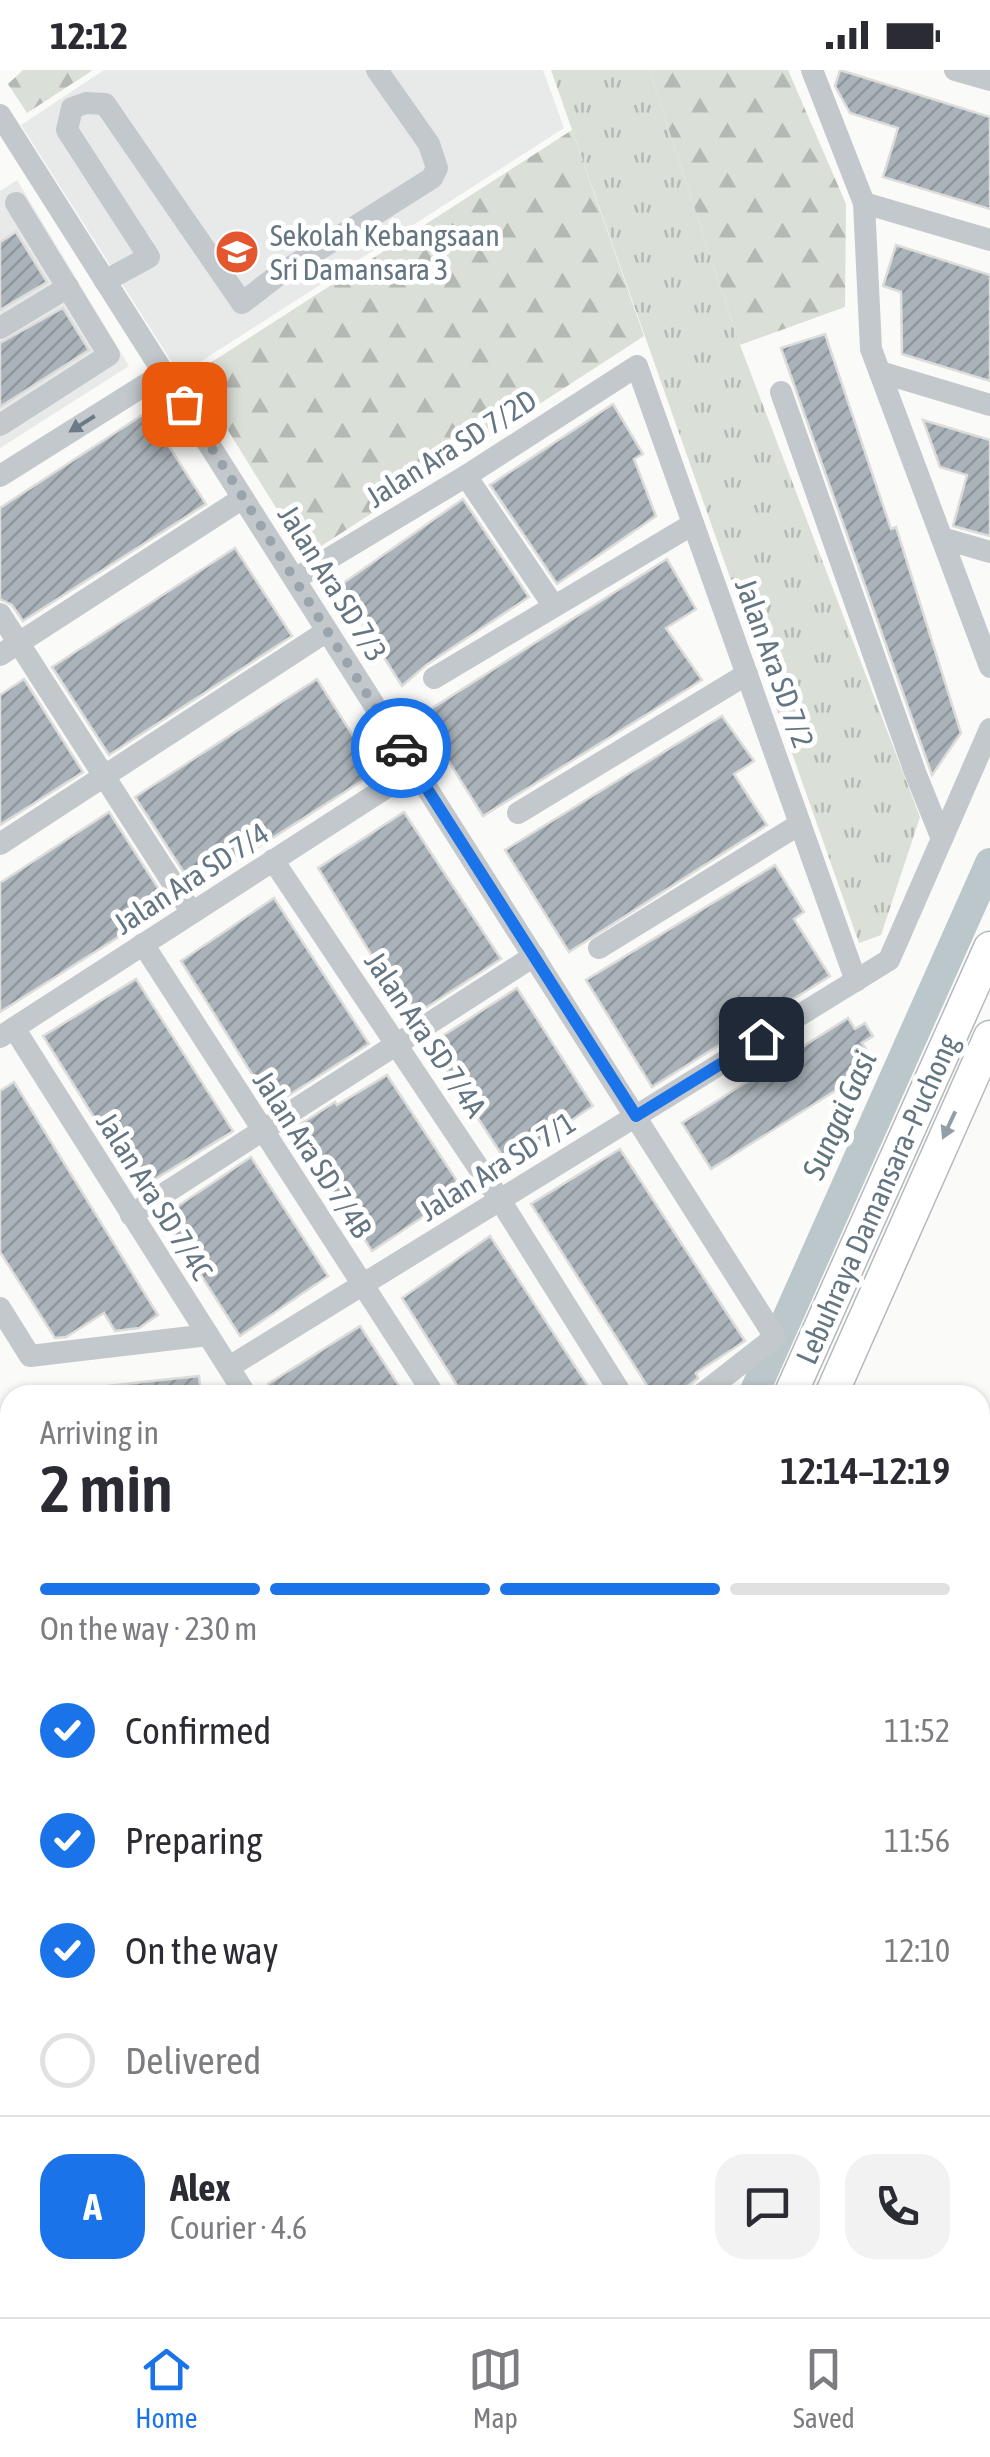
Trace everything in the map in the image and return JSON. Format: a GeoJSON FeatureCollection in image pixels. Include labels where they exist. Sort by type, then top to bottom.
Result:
{"type":"FeatureCollection","features":[{"type":"Feature","properties":{"kind":"highway","name":"Lebuhraya Damansara–Puchong"},"geometry":{"type":"LineString","coordinates":[[794,1385],[990,948]]}},
{"type":"Feature","properties":{"kind":"highway","name":"Lebuhraya Damansara–Puchong"},"geometry":{"type":"LineString","coordinates":[[835,1385],[990,1036]]}},
{"type":"Feature","properties":{"kind":"street"},"geometry":{"type":"LineString","coordinates":[[104,282],[149,257],[67,130],[72,108],[86,103],[105,104],[242,303],[277,276],[432,178],[438,168],[430,144],[378,70]]}},
{"type":"Feature","properties":{"kind":"street"},"geometry":{"type":"LineString","coordinates":[[812,70],[864,202],[871,349],[990,666]]}},
{"type":"Feature","properties":{"kind":"street"},"geometry":{"type":"LineString","coordinates":[[954,70],[990,80]]}},
{"type":"Feature","properties":{"kind":"street","name":"Jalan Ara SD 7/3"},"geometry":{"type":"LineString","coordinates":[[0,115],[776,1337],[714,1385]]}},
{"type":"Feature","properties":{"kind":"street"},"geometry":{"type":"LineString","coordinates":[[0,425],[110,355],[68,287],[8,208],[44,184]]}},
{"type":"Feature","properties":{"kind":"street"},"geometry":{"type":"LineString","coordinates":[[864,202],[990,240]]}},
{"type":"Feature","properties":{"kind":"street"},"geometry":{"type":"LineString","coordinates":[[0,328],[68,287]]}},
{"type":"Feature","properties":{"kind":"street","name":"Jalan Ara SD 7/2D"},"geometry":{"type":"LineString","coordinates":[[295,579],[637,366]]}},
{"type":"Feature","properties":{"kind":"street","name":"Jalan Ara SD 7/2"},"geometry":{"type":"LineString","coordinates":[[637,366],[856,981]]}},
{"type":"Feature","properties":{"kind":"street"},"geometry":{"type":"LineString","coordinates":[[0,476],[164,372]]}},
{"type":"Feature","properties":{"kind":"street"},"geometry":{"type":"LineString","coordinates":[[880,372],[990,404]]}},
{"type":"Feature","properties":{"kind":"street"},"geometry":{"type":"LineString","coordinates":[[781,392],[942,839]]}},
{"type":"Feature","properties":{"kind":"street"},"geometry":{"type":"LineString","coordinates":[[466,476],[553,605]]}},
{"type":"Feature","properties":{"kind":"street"},"geometry":{"type":"LineString","coordinates":[[10,649],[243,498]]}},
{"type":"Feature","properties":{"kind":"street"},"geometry":{"type":"LineString","coordinates":[[434,678],[693,524]]}},
{"type":"Feature","properties":{"kind":"street"},"geometry":{"type":"LineString","coordinates":[[942,538],[990,552]]}},
{"type":"Feature","properties":{"kind":"street"},"geometry":{"type":"LineString","coordinates":[[0,614],[10,649],[104,776],[192,913]]}},
{"type":"Feature","properties":{"kind":"street"},"geometry":{"type":"LineString","coordinates":[[0,844],[327,631]]}},
{"type":"Feature","properties":{"kind":"street"},"geometry":{"type":"LineString","coordinates":[[518,813],[747,674]]}},
{"type":"Feature","properties":{"kind":"street","name":"Jalan Ara SD 7/1"},"geometry":{"type":"LineString","coordinates":[[228,1367],[889,960],[990,728]]}},
{"type":"Feature","properties":{"kind":"street","name":"Jalan Ara SD 7/4"},"geometry":{"type":"LineString","coordinates":[[7,1033],[415,769]]}},
{"type":"Feature","properties":{"kind":"street"},"geometry":{"type":"LineString","coordinates":[[599,948],[800,824]]}},
{"type":"Feature","properties":{"kind":"street","name":"Jalan Ara SD 7/4A"},"geometry":{"type":"LineString","coordinates":[[274,860],[500,1200],[616,1385]]}},
{"type":"Feature","properties":{"kind":"street","name":"Jalan Ara SD 7/4B"},"geometry":{"type":"LineString","coordinates":[[143,944],[427,1385]]}},
{"type":"Feature","properties":{"kind":"street"},"geometry":{"type":"LineString","coordinates":[[131,1215],[534,956]]}},
{"type":"Feature","properties":{"kind":"street","name":"Jalan Ara SD 7/4C"},"geometry":{"type":"LineString","coordinates":[[7,1033],[131,1215],[240,1385]]}},
{"type":"Feature","properties":{"kind":"street"},"geometry":{"type":"LineString","coordinates":[[0,1308],[30,1356],[208,1335]]}},
{"type":"Feature","properties":{"kind":"shaded area","name":"Sekolah Kebangsaan Sri Damansara 3"},"geometry":{"type":"Polygon","coordinates":[[[104,70],[543,70],[564,128],[180,375],[21,125],[104,70]]]}},
{"type":"Feature","properties":{"kind":"shaded area"},"geometry":{"type":"Polygon","coordinates":[[[17,180],[129,366],[0,448],[0,191],[17,180]]]}},
{"type":"Feature","properties":{"kind":"green space"},"geometry":{"type":"Polygon","coordinates":[[[23,70],[93,70],[27,113],[8,84],[23,70]]]}},
{"type":"Feature","properties":{"kind":"green space"},"geometry":{"type":"Polygon","coordinates":[[[551,70],[649,70],[740,345],[920,817],[881,935],[859,943],[551,70]]]}},
{"type":"Feature","properties":{"kind":"green space"},"geometry":{"type":"Polygon","coordinates":[[[649,70],[788,70],[846,204],[845,307],[740,345],[649,70]]]}},
{"type":"Feature","properties":{"kind":"green space"},"geometry":{"type":"Polygon","coordinates":[[[572,130],[644,336],[306,556],[193,374],[572,130]]]}},
{"type":"Feature","properties":{"kind":"building"},"geometry":{"type":"Polygon","coordinates":[[[840,70],[990,117],[990,209],[883,177],[898,128],[850,113],[835,86],[840,70]]]}},
{"type":"Feature","properties":{"kind":"building"},"geometry":{"type":"Polygon","coordinates":[[[16,232],[47,282],[0,310],[0,242],[16,232]]]}},
{"type":"Feature","properties":{"kind":"building"},"geometry":{"type":"Polygon","coordinates":[[[896,245],[990,275],[990,381],[902,354],[901,292],[883,286],[896,245]]]}},
{"type":"Feature","properties":{"kind":"building"},"geometry":{"type":"Polygon","coordinates":[[[63,308],[89,350],[0,407],[0,343],[63,308]]]}},
{"type":"Feature","properties":{"kind":"building"},"geometry":{"type":"Polygon","coordinates":[[[825,334],[891,529],[896,527],[961,733],[932,775],[781,348],[825,334]]]}},
{"type":"Feature","properties":{"kind":"building"},"geometry":{"type":"Polygon","coordinates":[[[613,404],[643,454],[634,459],[656,516],[557,584],[490,485],[613,404]]]}},
{"type":"Feature","properties":{"kind":"building"},"geometry":{"type":"Polygon","coordinates":[[[147,412],[206,504],[23,621],[12,605],[0,599],[0,508],[147,412]]]}},
{"type":"Feature","properties":{"kind":"building"},"geometry":{"type":"Polygon","coordinates":[[[923,420],[990,440],[990,536],[953,526],[967,475],[940,467],[923,420]]]}},
{"type":"Feature","properties":{"kind":"building"},"geometry":{"type":"Polygon","coordinates":[[[463,499],[529,597],[426,665],[402,686],[339,586],[463,499]]]}},
{"type":"Feature","properties":{"kind":"building"},"geometry":{"type":"Polygon","coordinates":[[[235,548],[292,636],[109,755],[52,667],[235,548]]]}},
{"type":"Feature","properties":{"kind":"building"},"geometry":{"type":"Polygon","coordinates":[[[667,559],[696,609],[666,628],[702,680],[483,816],[420,716],[667,559]]]}},
{"type":"Feature","properties":{"kind":"building"},"geometry":{"type":"Polygon","coordinates":[[[24,679],[83,772],[0,825],[0,695],[24,679]]]}},
{"type":"Feature","properties":{"kind":"building"},"geometry":{"type":"Polygon","coordinates":[[[317,679],[376,772],[194,888],[135,797],[317,679]]]}},
{"type":"Feature","properties":{"kind":"building"},"geometry":{"type":"Polygon","coordinates":[[[722,716],[754,761],[734,774],[767,825],[569,952],[505,850],[722,716]]]}},
{"type":"Feature","properties":{"kind":"building"},"geometry":{"type":"Polygon","coordinates":[[[109,812],[169,905],[0,1012],[0,883],[109,812]]]}},
{"type":"Feature","properties":{"kind":"building"},"geometry":{"type":"Polygon","coordinates":[[[404,812],[501,959],[410,1018],[318,868],[404,812]]]}},
{"type":"Feature","properties":{"kind":"building"},"geometry":{"type":"Polygon","coordinates":[[[775,865],[804,912],[794,919],[830,976],[652,1087],[586,980],[775,865]]]}},
{"type":"Feature","properties":{"kind":"building"},"geometry":{"type":"Polygon","coordinates":[[[274,898],[369,1044],[272,1106],[181,961],[274,898]]]}},
{"type":"Feature","properties":{"kind":"building"},"geometry":{"type":"Polygon","coordinates":[[[136,979],[233,1131],[139,1189],[43,1036],[136,979]]]}},
{"type":"Feature","properties":{"kind":"building"},"geometry":{"type":"Polygon","coordinates":[[[517,988],[593,1106],[507,1163],[430,1044],[517,988]]]}},
{"type":"Feature","properties":{"kind":"building"},"geometry":{"type":"Polygon","coordinates":[[[848,1018],[855,1029],[865,1023],[873,1036],[862,1043],[876,1065],[711,1169],[682,1123],[848,1018]]]}},
{"type":"Feature","properties":{"kind":"building"},"geometry":{"type":"Polygon","coordinates":[[[387,1075],[463,1190],[372,1251],[293,1129],[387,1075]]]}},
{"type":"Feature","properties":{"kind":"building"},"geometry":{"type":"Polygon","coordinates":[[[14,1082],[158,1315],[139,1328],[115,1331],[104,1313],[66,1337],[55,1338],[0,1252],[0,1091],[14,1082]]]}},
{"type":"Feature","properties":{"kind":"building"},"geometry":{"type":"Polygon","coordinates":[[[620,1149],[745,1341],[696,1373],[698,1378],[689,1385],[647,1385],[531,1204],[620,1149]]]}},
{"type":"Feature","properties":{"kind":"building"},"geometry":{"type":"Polygon","coordinates":[[[251,1157],[328,1276],[240,1336],[163,1216],[251,1157]]]}},
{"type":"Feature","properties":{"kind":"building"},"geometry":{"type":"Polygon","coordinates":[[[490,1236],[587,1385],[457,1385],[402,1298],[490,1236]]]}},
{"type":"Feature","properties":{"kind":"building"},"geometry":{"type":"Polygon","coordinates":[[[360,1326],[398,1385],[269,1385],[360,1326]]]}},
{"type":"Feature","properties":{"kind":"building"},"geometry":{"type":"Polygon","coordinates":[[[199,1376],[200,1385],[115,1385],[199,1376]]]}},
{"type":"Feature","properties":{"kind":"waterway","name":"Sungai Gasi"},"geometry":{"type":"LineString","coordinates":[[757,1385],[990,863]]}},
{"type":"Feature","properties":{"kind":"way so far"},"geometry":{"type":"LineString","coordinates":[[184,404],[401,748]]}},
{"type":"Feature","properties":{"kind":"place","name":"Sekolah Kebangsaan Sri Damansara 3"},"geometry":{"type":"Point","coordinates":[237,252]}},
{"type":"Feature","properties":{"kind":"route"},"geometry":{"type":"LineString","coordinates":[[401,748],[636,1116],[761,1039]]}}]}
